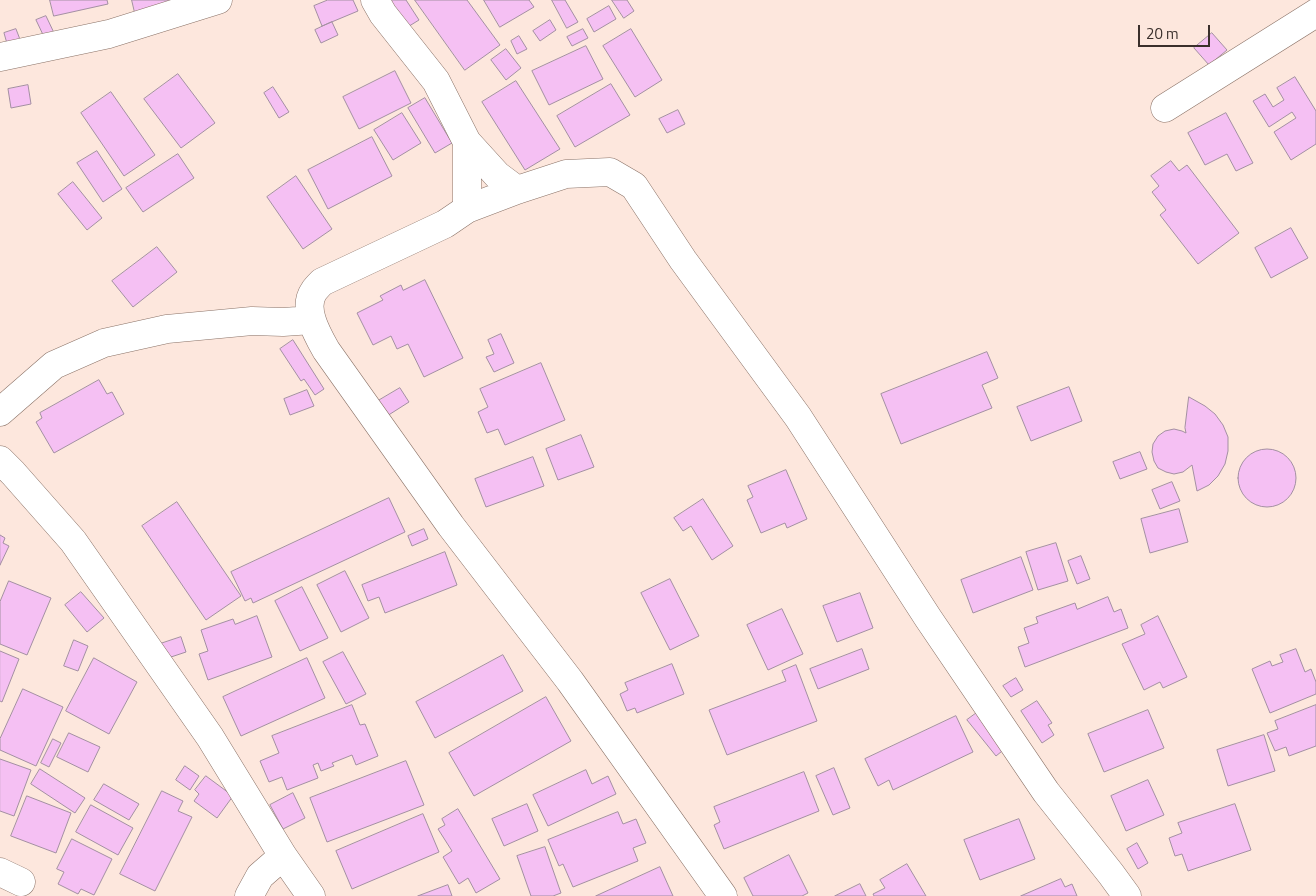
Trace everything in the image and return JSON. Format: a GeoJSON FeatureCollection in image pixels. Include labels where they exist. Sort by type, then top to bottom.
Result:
{"type":"FeatureCollection","features":[{"type":"Feature","properties":{"kind":"street"},"geometry":{"type":"LineString","coordinates":[[0,57],[109,34],[218,0]]}},
{"type":"Feature","properties":{"kind":"street"},"geometry":{"type":"LineString","coordinates":[[375,0],[383,14],[436,81],[467,142],[497,175],[517,190]]}},
{"type":"Feature","properties":{"kind":"street"},"geometry":{"type":"LineString","coordinates":[[1165,108],[1316,13]]}},
{"type":"Feature","properties":{"kind":"street"},"geometry":{"type":"LineString","coordinates":[[467,142],[467,209]]}},
{"type":"Feature","properties":{"kind":"street"},"geometry":{"type":"LineString","coordinates":[[723,896],[570,681],[451,526],[326,350],[312,320],[310,307],[313,292],[322,282],[445,224],[467,209],[566,174],[610,172],[634,186],[683,260],[798,417],[928,618],[1046,792],[1127,896]]}},
{"type":"Feature","properties":{"kind":"street"},"geometry":{"type":"LineString","coordinates":[[0,412],[54,366],[104,343],[167,329],[252,321],[312,320]]}},
{"type":"Feature","properties":{"kind":"street"},"geometry":{"type":"LineString","coordinates":[[0,460],[73,540],[210,737],[283,856],[311,896]]}},
{"type":"Feature","properties":{"kind":"street"},"geometry":{"type":"LineString","coordinates":[[249,896],[260,876],[283,856]]}},
{"type":"Feature","properties":{"kind":"building"},"geometry":{"type":"Polygon","coordinates":[[[50,0],[107,0],[108,4],[54,16],[50,0]]]}},
{"type":"Feature","properties":{"kind":"building"},"geometry":{"type":"Polygon","coordinates":[[[132,0],[201,0],[136,17],[132,0]]]}},
{"type":"Feature","properties":{"kind":"building"},"geometry":{"type":"Polygon","coordinates":[[[328,0],[353,0],[358,11],[322,26],[314,6],[328,0]]]}},
{"type":"Feature","properties":{"kind":"building"},"geometry":{"type":"Polygon","coordinates":[[[388,0],[406,0],[419,20],[406,28],[388,0]]]}},
{"type":"Feature","properties":{"kind":"building"},"geometry":{"type":"Polygon","coordinates":[[[415,0],[467,0],[500,45],[465,70],[415,0]]]}},
{"type":"Feature","properties":{"kind":"building"},"geometry":{"type":"Polygon","coordinates":[[[484,0],[529,0],[534,7],[500,27],[484,0]]]}},
{"type":"Feature","properties":{"kind":"building"},"geometry":{"type":"Polygon","coordinates":[[[552,0],[565,0],[578,22],[567,28],[552,0]]]}},
{"type":"Feature","properties":{"kind":"building"},"geometry":{"type":"Polygon","coordinates":[[[612,0],[627,0],[634,11],[624,18],[612,0]]]}},
{"type":"Feature","properties":{"kind":"building"},"geometry":{"type":"Polygon","coordinates":[[[609,6],[616,19],[594,32],[587,19],[609,6]]]}},
{"type":"Feature","properties":{"kind":"building"},"geometry":{"type":"Polygon","coordinates":[[[46,16],[56,37],[46,41],[36,20],[46,16]]]}},
{"type":"Feature","properties":{"kind":"building"},"geometry":{"type":"Polygon","coordinates":[[[550,20],[556,30],[540,41],[533,31],[550,20]]]}},
{"type":"Feature","properties":{"kind":"building"},"geometry":{"type":"Polygon","coordinates":[[[332,22],[338,35],[321,43],[315,30],[332,22]]]}},
{"type":"Feature","properties":{"kind":"building"},"geometry":{"type":"Polygon","coordinates":[[[16,29],[21,42],[8,47],[4,33],[16,29]]]}},
{"type":"Feature","properties":{"kind":"building"},"geometry":{"type":"Polygon","coordinates":[[[583,29],[588,38],[572,46],[567,37],[583,29]]]}},
{"type":"Feature","properties":{"kind":"building"},"geometry":{"type":"Polygon","coordinates":[[[631,29],[662,80],[635,97],[603,46],[631,29]]]}},
{"type":"Feature","properties":{"kind":"building"},"geometry":{"type":"Polygon","coordinates":[[[1212,33],[1227,50],[1209,65],[1194,48],[1212,33]]]}},
{"type":"Feature","properties":{"kind":"building"},"geometry":{"type":"Polygon","coordinates":[[[519,36],[527,49],[517,54],[511,41],[519,36]]]}},
{"type":"Feature","properties":{"kind":"building"},"geometry":{"type":"Polygon","coordinates":[[[586,46],[603,79],[549,105],[532,71],[586,46]]]}},
{"type":"Feature","properties":{"kind":"building"},"geometry":{"type":"Polygon","coordinates":[[[506,49],[521,68],[506,80],[491,60],[506,49]]]}},
{"type":"Feature","properties":{"kind":"building"},"geometry":{"type":"Polygon","coordinates":[[[395,71],[411,103],[359,129],[343,97],[395,71]]]}},
{"type":"Feature","properties":{"kind":"building"},"geometry":{"type":"Polygon","coordinates":[[[178,74],[215,123],[181,148],[144,99],[178,74]]]}},
{"type":"Feature","properties":{"kind":"building"},"geometry":{"type":"Polygon","coordinates":[[[1295,77],[1316,111],[1316,144],[1291,160],[1274,132],[1296,118],[1292,112],[1269,127],[1253,101],[1265,94],[1273,107],[1284,100],[1277,88],[1295,77]]]}},
{"type":"Feature","properties":{"kind":"building"},"geometry":{"type":"Polygon","coordinates":[[[516,81],[560,149],[525,170],[482,102],[516,81]]]}},
{"type":"Feature","properties":{"kind":"building"},"geometry":{"type":"Polygon","coordinates":[[[611,84],[630,115],[575,147],[557,116],[611,84]]]}},
{"type":"Feature","properties":{"kind":"building"},"geometry":{"type":"Polygon","coordinates":[[[28,85],[31,104],[11,108],[8,89],[28,85]]]}},
{"type":"Feature","properties":{"kind":"building"},"geometry":{"type":"Polygon","coordinates":[[[273,87],[289,112],[279,118],[264,93],[273,87]]]}},
{"type":"Feature","properties":{"kind":"building"},"geometry":{"type":"Polygon","coordinates":[[[111,92],[155,155],[124,176],[81,113],[111,92]]]}},
{"type":"Feature","properties":{"kind":"building"},"geometry":{"type":"Polygon","coordinates":[[[425,98],[452,143],[435,153],[408,108],[425,98]]]}},
{"type":"Feature","properties":{"kind":"building"},"geometry":{"type":"Polygon","coordinates":[[[678,110],[685,124],[667,133],[659,119],[678,110]]]}},
{"type":"Feature","properties":{"kind":"building"},"geometry":{"type":"Polygon","coordinates":[[[402,113],[421,143],[393,160],[374,130],[402,113]]]}},
{"type":"Feature","properties":{"kind":"building"},"geometry":{"type":"Polygon","coordinates":[[[1226,113],[1253,163],[1236,171],[1227,154],[1205,165],[1188,133],[1226,113]]]}},
{"type":"Feature","properties":{"kind":"building"},"geometry":{"type":"Polygon","coordinates":[[[372,137],[392,176],[328,209],[308,170],[372,137]]]}},
{"type":"Feature","properties":{"kind":"building"},"geometry":{"type":"Polygon","coordinates":[[[97,151],[122,189],[103,202],[77,163],[97,151]]]}},
{"type":"Feature","properties":{"kind":"building"},"geometry":{"type":"Polygon","coordinates":[[[178,154],[194,178],[143,212],[126,188],[178,154]]]}},
{"type":"Feature","properties":{"kind":"building"},"geometry":{"type":"Polygon","coordinates":[[[1171,161],[1179,171],[1187,165],[1239,233],[1198,264],[1160,215],[1166,210],[1152,192],[1159,186],[1151,176],[1171,161]]]}},
{"type":"Feature","properties":{"kind":"building"},"geometry":{"type":"Polygon","coordinates":[[[296,176],[332,229],[303,249],[267,197],[296,176]]]}},
{"type":"Feature","properties":{"kind":"building"},"geometry":{"type":"Polygon","coordinates":[[[73,182],[102,218],[87,230],[58,194],[73,182]]]}},
{"type":"Feature","properties":{"kind":"building"},"geometry":{"type":"Polygon","coordinates":[[[1291,228],[1308,258],[1271,278],[1255,248],[1291,228]]]}},
{"type":"Feature","properties":{"kind":"building"},"geometry":{"type":"Polygon","coordinates":[[[157,247],[177,272],[133,307],[112,281],[157,247]]]}},
{"type":"Feature","properties":{"kind":"building"},"geometry":{"type":"Polygon","coordinates":[[[425,280],[463,358],[424,377],[408,344],[397,349],[391,336],[373,345],[357,313],[383,300],[380,296],[401,285],[403,290],[425,280]]]}},
{"type":"Feature","properties":{"kind":"building"},"geometry":{"type":"Polygon","coordinates":[[[501,334],[514,363],[494,372],[486,357],[494,354],[488,340],[501,334]]]}},
{"type":"Feature","properties":{"kind":"building"},"geometry":{"type":"Polygon","coordinates":[[[293,340],[324,389],[315,395],[304,379],[301,381],[280,349],[293,340]]]}},
{"type":"Feature","properties":{"kind":"building"},"geometry":{"type":"Polygon","coordinates":[[[987,352],[998,378],[982,385],[992,408],[901,444],[881,394],[987,352]]]}},
{"type":"Feature","properties":{"kind":"building"},"geometry":{"type":"Polygon","coordinates":[[[541,363],[565,420],[505,445],[498,429],[487,433],[478,412],[488,407],[480,389],[541,363]]]}},
{"type":"Feature","properties":{"kind":"building"},"geometry":{"type":"Polygon","coordinates":[[[99,380],[107,394],[112,392],[124,414],[54,453],[36,422],[42,418],[40,413],[99,380]]]}},
{"type":"Feature","properties":{"kind":"building"},"geometry":{"type":"Polygon","coordinates":[[[1069,387],[1082,421],[1031,441],[1017,407],[1069,387]]]}},
{"type":"Feature","properties":{"kind":"building"},"geometry":{"type":"Polygon","coordinates":[[[400,388],[409,402],[387,416],[378,401],[400,388]]]}},
{"type":"Feature","properties":{"kind":"building"},"geometry":{"type":"Polygon","coordinates":[[[307,390],[314,406],[290,415],[284,399],[307,390]]]}},
{"type":"Feature","properties":{"kind":"building"},"geometry":{"type":"Polygon","coordinates":[[[1189,397],[1215,414],[1223,425],[1228,437],[1228,451],[1225,464],[1218,476],[1209,485],[1197,491],[1192,465],[1183,472],[1174,474],[1166,472],[1158,468],[1152,452],[1153,444],[1158,436],[1165,431],[1174,429],[1186,433],[1189,397]]]}},
{"type":"Feature","properties":{"kind":"building"},"geometry":{"type":"Polygon","coordinates":[[[581,435],[594,467],[558,480],[546,449],[581,435]]]}},
{"type":"Feature","properties":{"kind":"building"},"geometry":{"type":"Polygon","coordinates":[[[1261,449],[1273,449],[1288,457],[1296,472],[1296,484],[1288,499],[1273,507],[1261,507],[1246,499],[1238,484],[1238,472],[1246,457],[1261,449]]]}},
{"type":"Feature","properties":{"kind":"building"},"geometry":{"type":"Polygon","coordinates":[[[1140,452],[1147,469],[1120,479],[1113,462],[1140,452]]]}},
{"type":"Feature","properties":{"kind":"building"},"geometry":{"type":"Polygon","coordinates":[[[533,457],[544,486],[486,507],[475,479],[533,457]]]}},
{"type":"Feature","properties":{"kind":"building"},"geometry":{"type":"Polygon","coordinates":[[[786,470],[807,519],[787,528],[785,523],[761,533],[747,500],[753,497],[748,486],[786,470]]]}},
{"type":"Feature","properties":{"kind":"building"},"geometry":{"type":"Polygon","coordinates":[[[1172,482],[1180,501],[1160,509],[1152,490],[1172,482]]]}},
{"type":"Feature","properties":{"kind":"building"},"geometry":{"type":"Polygon","coordinates":[[[389,498],[405,532],[253,603],[251,598],[245,601],[231,572],[389,498]]]}},
{"type":"Feature","properties":{"kind":"building"},"geometry":{"type":"Polygon","coordinates":[[[703,499],[733,546],[712,560],[691,526],[683,531],[674,518],[703,499]]]}},
{"type":"Feature","properties":{"kind":"building"},"geometry":{"type":"Polygon","coordinates":[[[177,502],[241,596],[206,620],[142,526],[177,502]]]}},
{"type":"Feature","properties":{"kind":"building"},"geometry":{"type":"Polygon","coordinates":[[[1179,509],[1188,542],[1150,553],[1141,519],[1179,509]]]}},
{"type":"Feature","properties":{"kind":"building"},"geometry":{"type":"Polygon","coordinates":[[[424,529],[428,539],[412,546],[408,536],[424,529]]]}},
{"type":"Feature","properties":{"kind":"building"},"geometry":{"type":"Polygon","coordinates":[[[0,535],[5,538],[3,543],[9,546],[0,565],[0,535]]]}},
{"type":"Feature","properties":{"kind":"building"},"geometry":{"type":"Polygon","coordinates":[[[1056,543],[1068,581],[1038,590],[1026,552],[1056,543]]]}},
{"type":"Feature","properties":{"kind":"building"},"geometry":{"type":"Polygon","coordinates":[[[445,552],[457,585],[385,613],[379,597],[368,601],[362,585],[445,552]]]}},
{"type":"Feature","properties":{"kind":"building"},"geometry":{"type":"Polygon","coordinates":[[[1081,556],[1090,579],[1077,584],[1068,561],[1081,556]]]}},
{"type":"Feature","properties":{"kind":"building"},"geometry":{"type":"Polygon","coordinates":[[[1021,557],[1033,590],[973,613],[961,580],[1021,557]]]}},
{"type":"Feature","properties":{"kind":"building"},"geometry":{"type":"Polygon","coordinates":[[[345,571],[369,618],[341,632],[317,585],[345,571]]]}},
{"type":"Feature","properties":{"kind":"building"},"geometry":{"type":"Polygon","coordinates":[[[670,579],[699,636],[670,650],[641,593],[670,579]]]}},
{"type":"Feature","properties":{"kind":"building"},"geometry":{"type":"Polygon","coordinates":[[[9,581],[51,598],[27,655],[0,644],[0,602],[9,581]]]}},
{"type":"Feature","properties":{"kind":"building"},"geometry":{"type":"Polygon","coordinates":[[[302,587],[328,638],[300,651],[275,601],[302,587]]]}},
{"type":"Feature","properties":{"kind":"building"},"geometry":{"type":"Polygon","coordinates":[[[81,592],[104,618],[87,632],[65,605],[81,592]]]}},
{"type":"Feature","properties":{"kind":"building"},"geometry":{"type":"Polygon","coordinates":[[[860,593],[873,628],[837,642],[823,606],[860,593]]]}},
{"type":"Feature","properties":{"kind":"building"},"geometry":{"type":"Polygon","coordinates":[[[1108,597],[1114,612],[1121,609],[1128,628],[1025,667],[1018,647],[1029,643],[1024,628],[1038,623],[1036,617],[1075,603],[1077,609],[1108,597]]]}},
{"type":"Feature","properties":{"kind":"building"},"geometry":{"type":"Polygon","coordinates":[[[782,609],[803,654],[768,670],[747,625],[782,609]]]}},
{"type":"Feature","properties":{"kind":"building"},"geometry":{"type":"Polygon","coordinates":[[[257,616],[272,657],[208,680],[199,654],[208,651],[201,630],[233,619],[235,624],[257,616]]]}},
{"type":"Feature","properties":{"kind":"building"},"geometry":{"type":"Polygon","coordinates":[[[1158,616],[1187,677],[1163,688],[1160,682],[1144,690],[1122,644],[1145,634],[1141,625],[1158,616]]]}},
{"type":"Feature","properties":{"kind":"building"},"geometry":{"type":"Polygon","coordinates":[[[181,637],[186,652],[165,659],[160,644],[181,637]]]}},
{"type":"Feature","properties":{"kind":"building"},"geometry":{"type":"Polygon","coordinates":[[[74,640],[88,646],[78,671],[64,666],[74,640]]]}},
{"type":"Feature","properties":{"kind":"building"},"geometry":{"type":"Polygon","coordinates":[[[862,649],[869,669],[818,689],[810,669],[862,649]]]}},
{"type":"Feature","properties":{"kind":"building"},"geometry":{"type":"Polygon","coordinates":[[[1296,649],[1305,672],[1311,669],[1316,682],[1316,694],[1270,713],[1252,669],[1270,661],[1272,666],[1283,662],[1280,655],[1296,649]]]}},
{"type":"Feature","properties":{"kind":"building"},"geometry":{"type":"Polygon","coordinates":[[[0,651],[19,659],[2,702],[0,701],[0,651]]]}},
{"type":"Feature","properties":{"kind":"building"},"geometry":{"type":"Polygon","coordinates":[[[343,652],[366,694],[346,704],[323,662],[343,652]]]}},
{"type":"Feature","properties":{"kind":"building"},"geometry":{"type":"Polygon","coordinates":[[[503,655],[523,691],[435,738],[416,702],[503,655]]]}},
{"type":"Feature","properties":{"kind":"building"},"geometry":{"type":"Polygon","coordinates":[[[94,658],[137,682],[109,734],[66,711],[94,658]]]}},
{"type":"Feature","properties":{"kind":"building"},"geometry":{"type":"Polygon","coordinates":[[[307,658],[325,698],[241,736],[223,697],[307,658]]]}},
{"type":"Feature","properties":{"kind":"building"},"geometry":{"type":"Polygon","coordinates":[[[672,664],[684,694],[637,713],[635,708],[627,711],[620,694],[628,690],[625,683],[672,664]]]}},
{"type":"Feature","properties":{"kind":"building"},"geometry":{"type":"Polygon","coordinates":[[[796,665],[817,721],[727,755],[709,710],[786,681],[782,671],[796,665]]]}},
{"type":"Feature","properties":{"kind":"building"},"geometry":{"type":"Polygon","coordinates":[[[1016,678],[1023,690],[1011,697],[1003,686],[1016,678]]]}},
{"type":"Feature","properties":{"kind":"building"},"geometry":{"type":"Polygon","coordinates":[[[23,689],[63,707],[36,766],[0,750],[0,739],[23,689]]]}},
{"type":"Feature","properties":{"kind":"building"},"geometry":{"type":"Polygon","coordinates":[[[546,697],[571,741],[474,796],[449,753],[546,697]]]}},
{"type":"Feature","properties":{"kind":"building"},"geometry":{"type":"Polygon","coordinates":[[[1037,701],[1052,723],[1048,725],[1054,735],[1042,743],[1021,711],[1037,701]]]}},
{"type":"Feature","properties":{"kind":"building"},"geometry":{"type":"Polygon","coordinates":[[[352,705],[360,725],[365,724],[378,756],[356,765],[352,755],[332,763],[334,766],[321,771],[318,763],[313,765],[318,778],[287,790],[282,777],[269,782],[260,761],[279,753],[272,736],[352,705]]]}},
{"type":"Feature","properties":{"kind":"building"},"geometry":{"type":"Polygon","coordinates":[[[1316,705],[1316,746],[1289,756],[1286,747],[1275,751],[1267,733],[1278,729],[1275,721],[1316,705]]]}},
{"type":"Feature","properties":{"kind":"building"},"geometry":{"type":"Polygon","coordinates":[[[1148,710],[1164,748],[1104,772],[1088,734],[1148,710]]]}},
{"type":"Feature","properties":{"kind":"building"},"geometry":{"type":"Polygon","coordinates":[[[978,712],[1007,747],[996,756],[967,720],[978,712]]]}},
{"type":"Feature","properties":{"kind":"building"},"geometry":{"type":"Polygon","coordinates":[[[956,716],[973,752],[893,790],[889,780],[878,786],[865,759],[956,716]]]}},
{"type":"Feature","properties":{"kind":"building"},"geometry":{"type":"Polygon","coordinates":[[[69,733],[100,747],[88,772],[57,757],[69,733]]]}},
{"type":"Feature","properties":{"kind":"building"},"geometry":{"type":"Polygon","coordinates":[[[1264,735],[1275,771],[1228,786],[1217,750],[1264,735]]]}},
{"type":"Feature","properties":{"kind":"building"},"geometry":{"type":"Polygon","coordinates":[[[53,739],[61,743],[49,767],[41,763],[53,739]]]}},
{"type":"Feature","properties":{"kind":"building"},"geometry":{"type":"Polygon","coordinates":[[[0,759],[31,770],[14,816],[0,811],[0,759]]]}},
{"type":"Feature","properties":{"kind":"building"},"geometry":{"type":"Polygon","coordinates":[[[406,761],[424,805],[327,842],[310,798],[406,761]]]}},
{"type":"Feature","properties":{"kind":"building"},"geometry":{"type":"Polygon","coordinates":[[[185,766],[199,776],[190,790],[176,780],[185,766]]]}},
{"type":"Feature","properties":{"kind":"building"},"geometry":{"type":"Polygon","coordinates":[[[834,768],[850,808],[833,815],[816,776],[834,768]]]}},
{"type":"Feature","properties":{"kind":"building"},"geometry":{"type":"Polygon","coordinates":[[[40,769],[85,798],[75,813],[31,784],[40,769]]]}},
{"type":"Feature","properties":{"kind":"building"},"geometry":{"type":"Polygon","coordinates":[[[586,770],[592,784],[608,776],[616,794],[548,826],[533,795],[586,770]]]}},
{"type":"Feature","properties":{"kind":"building"},"geometry":{"type":"Polygon","coordinates":[[[804,772],[819,811],[724,849],[714,825],[720,822],[714,807],[804,772]]]}},
{"type":"Feature","properties":{"kind":"building"},"geometry":{"type":"Polygon","coordinates":[[[206,776],[233,796],[217,818],[194,801],[199,794],[195,790],[206,776]]]}},
{"type":"Feature","properties":{"kind":"building"},"geometry":{"type":"Polygon","coordinates":[[[1148,780],[1164,815],[1126,831],[1111,796],[1148,780]]]}},
{"type":"Feature","properties":{"kind":"building"},"geometry":{"type":"Polygon","coordinates":[[[104,784],[139,804],[129,820],[94,800],[104,784]]]}},
{"type":"Feature","properties":{"kind":"building"},"geometry":{"type":"Polygon","coordinates":[[[162,791],[183,801],[178,811],[192,817],[155,891],[120,874],[162,791]]]}},
{"type":"Feature","properties":{"kind":"building"},"geometry":{"type":"Polygon","coordinates":[[[293,793],[305,818],[283,829],[270,805],[293,793]]]}},
{"type":"Feature","properties":{"kind":"building"},"geometry":{"type":"Polygon","coordinates":[[[27,796],[71,813],[56,853],[11,836],[27,796]]]}},
{"type":"Feature","properties":{"kind":"building"},"geometry":{"type":"Polygon","coordinates":[[[527,804],[538,831],[504,846],[492,819],[527,804]]]}},
{"type":"Feature","properties":{"kind":"building"},"geometry":{"type":"Polygon","coordinates":[[[1235,804],[1251,850],[1188,871],[1182,854],[1175,856],[1169,838],[1182,833],[1178,823],[1235,804]]]}},
{"type":"Feature","properties":{"kind":"building"},"geometry":{"type":"Polygon","coordinates":[[[91,805],[133,828],[118,855],[76,832],[91,805]]]}},
{"type":"Feature","properties":{"kind":"building"},"geometry":{"type":"Polygon","coordinates":[[[458,809],[500,879],[476,893],[468,878],[459,884],[443,857],[452,851],[438,829],[445,825],[442,819],[458,809]]]}},
{"type":"Feature","properties":{"kind":"building"},"geometry":{"type":"Polygon","coordinates":[[[618,812],[623,824],[636,819],[646,843],[633,848],[638,861],[573,887],[563,864],[559,866],[548,840],[618,812]]]}},
{"type":"Feature","properties":{"kind":"building"},"geometry":{"type":"Polygon","coordinates":[[[423,814],[439,852],[352,889],[336,851],[423,814]]]}},
{"type":"Feature","properties":{"kind":"building"},"geometry":{"type":"Polygon","coordinates":[[[1019,819],[1035,859],[980,880],[964,840],[1019,819]]]}},
{"type":"Feature","properties":{"kind":"building"},"geometry":{"type":"Polygon","coordinates":[[[72,839],[112,859],[94,895],[81,889],[78,894],[58,884],[64,872],[57,869],[72,839]]]}},
{"type":"Feature","properties":{"kind":"building"},"geometry":{"type":"Polygon","coordinates":[[[1137,843],[1148,863],[1138,869],[1127,849],[1137,843]]]}},
{"type":"Feature","properties":{"kind":"building"},"geometry":{"type":"Polygon","coordinates":[[[545,847],[561,893],[553,896],[531,896],[517,856],[545,847]]]}},
{"type":"Feature","properties":{"kind":"building"},"geometry":{"type":"Polygon","coordinates":[[[789,855],[808,893],[802,896],[753,896],[744,878],[789,855]]]}},
{"type":"Feature","properties":{"kind":"building"},"geometry":{"type":"Polygon","coordinates":[[[907,864],[926,896],[874,896],[873,894],[885,888],[880,880],[907,864]]]}},
{"type":"Feature","properties":{"kind":"building"},"geometry":{"type":"Polygon","coordinates":[[[660,867],[673,896],[596,896],[660,867]]]}},
{"type":"Feature","properties":{"kind":"building"},"geometry":{"type":"Polygon","coordinates":[[[1061,879],[1065,887],[1072,884],[1077,896],[1021,896],[1061,879]]]}},
{"type":"Feature","properties":{"kind":"building"},"geometry":{"type":"Polygon","coordinates":[[[860,884],[866,896],[835,896],[860,884]]]}},
{"type":"Feature","properties":{"kind":"building"},"geometry":{"type":"Polygon","coordinates":[[[448,885],[452,896],[418,896],[448,885]]]}}]}
